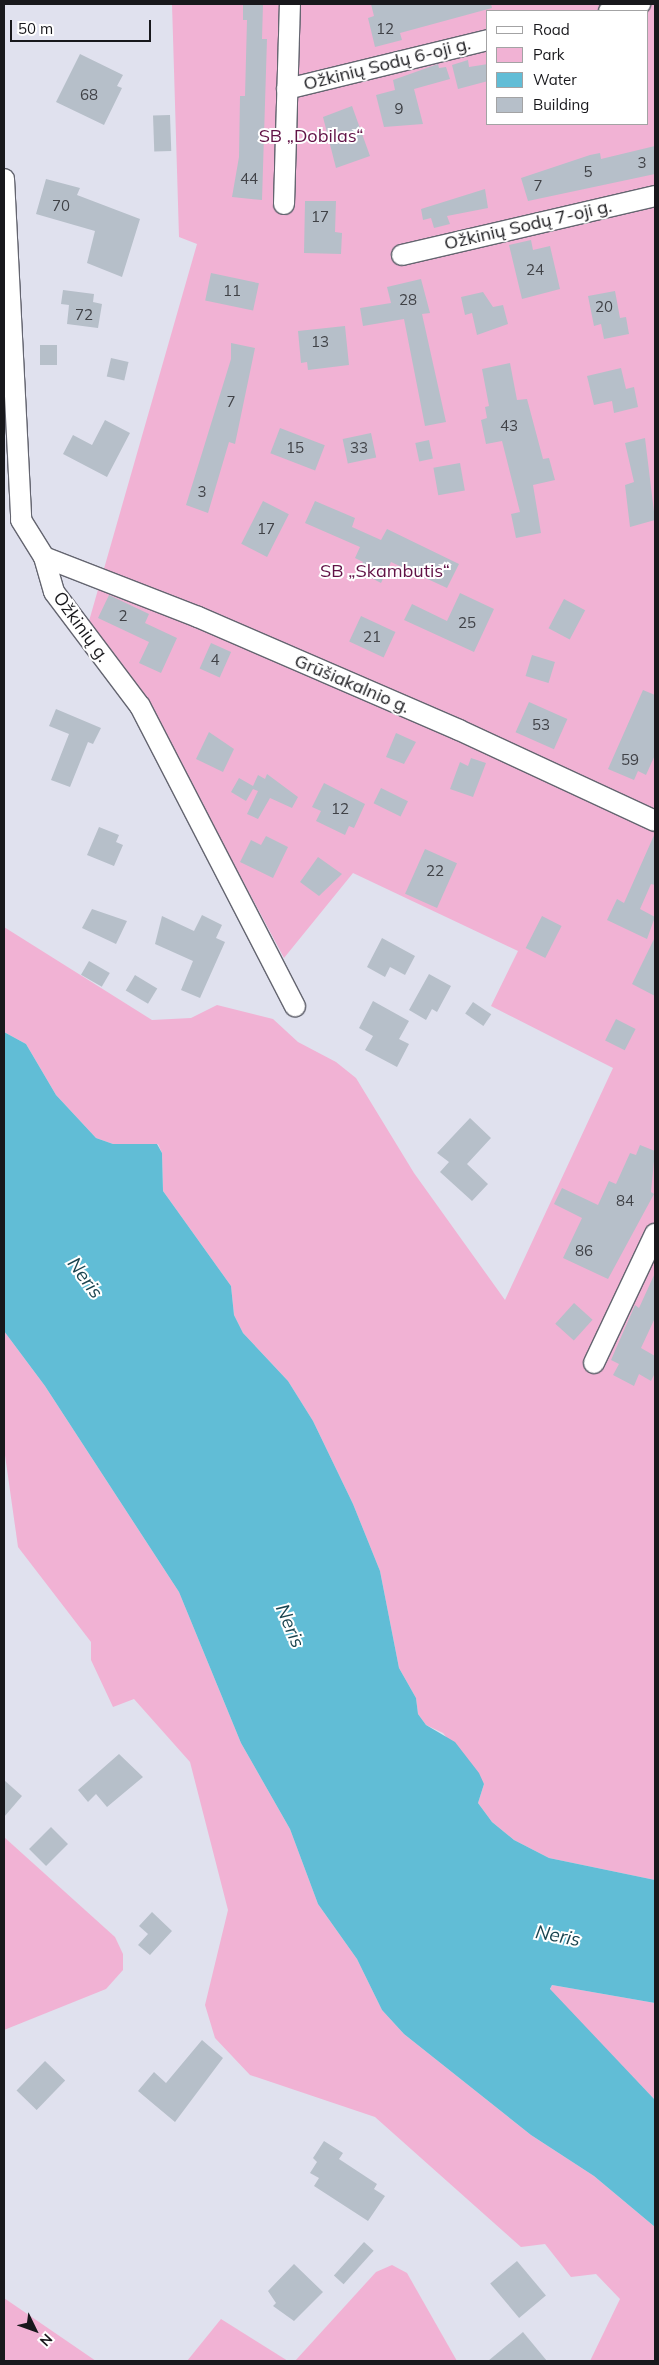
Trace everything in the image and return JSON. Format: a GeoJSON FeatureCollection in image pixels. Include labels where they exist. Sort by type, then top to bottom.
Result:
{"type":"FeatureCollection","features":[{"type":"Feature","properties":{"kind":"street"},"geometry":{"type":"LineString","coordinates":[[284,204],[290,4]]}},
{"type":"Feature","properties":{"kind":"street"},"geometry":{"type":"LineString","coordinates":[[613,10],[640,4]]}},
{"type":"Feature","properties":{"kind":"street","name":"Ožkinių Sodų 6-oji g."},"geometry":{"type":"LineString","coordinates":[[287,88],[487,40]]}},
{"type":"Feature","properties":{"kind":"street","name":"Ožkinių g."},"geometry":{"type":"LineString","coordinates":[[4,179],[21,520],[44,558],[54,592],[140,706],[294,1006]]}},
{"type":"Feature","properties":{"kind":"street","name":"Ožkinių Sodų 7-oji g."},"geometry":{"type":"LineString","coordinates":[[402,255],[655,196]]}},
{"type":"Feature","properties":{"kind":"street","name":"Grūšiakalnio g."},"geometry":{"type":"LineString","coordinates":[[44,558],[387,699],[655,821]]}},
{"type":"Feature","properties":{"kind":"street"},"geometry":{"type":"LineString","coordinates":[[594,1363],[655,1234]]}},
{"type":"Feature","properties":{"kind":"green space"},"geometry":{"type":"Polygon","coordinates":[[[172,4],[655,4],[655,1880],[549,1858],[514,1840],[492,1822],[478,1803],[484,1784],[443,1733],[426,1725],[418,1714],[416,1698],[399,1668],[380,1571],[353,1504],[313,1421],[288,1381],[243,1333],[234,1315],[231,1286],[163,1191],[162,1153],[158,1144],[113,1144],[96,1138],[56,1095],[26,1044],[4,1032],[4,927],[152,1020],[191,1018],[217,1005],[273,1019],[298,1042],[336,1062],[356,1078],[414,1173],[505,1300],[613,1068],[491,1006],[518,951],[353,873],[284,958],[151,709],[87,628],[197,244],[179,237],[172,4]]]}},
{"type":"Feature","properties":{"kind":"green space"},"geometry":{"type":"Polygon","coordinates":[[[4,1331],[45,1386],[179,1592],[241,1743],[290,1829],[318,1904],[357,1959],[382,2010],[404,2034],[531,2135],[594,2176],[655,2227],[655,2361],[590,2361],[620,2299],[596,2274],[571,2277],[545,2244],[521,2247],[375,2117],[250,2075],[215,2038],[205,2005],[228,1910],[190,1762],[134,1699],[113,1707],[91,1660],[91,1642],[18,1547],[4,1448],[4,1331]]]}},
{"type":"Feature","properties":{"kind":"green space"},"geometry":{"type":"Polygon","coordinates":[[[4,1837],[115,1937],[123,1954],[123,1970],[106,1989],[4,2030],[4,1837]]]}},
{"type":"Feature","properties":{"kind":"green space"},"geometry":{"type":"Polygon","coordinates":[[[552,1985],[655,2003],[655,2100],[550,1990],[552,1985]]]}},
{"type":"Feature","properties":{"kind":"green space"},"geometry":{"type":"Polygon","coordinates":[[[392,2265],[407,2273],[457,2361],[295,2361],[376,2272],[392,2265]]]}},
{"type":"Feature","properties":{"kind":"green space"},"geometry":{"type":"Polygon","coordinates":[[[4,2298],[96,2361],[4,2361],[4,2298]]]}},
{"type":"Feature","properties":{"kind":"green space"},"geometry":{"type":"Polygon","coordinates":[[[221,2319],[288,2361],[187,2361],[221,2319]]]}},
{"type":"Feature","properties":{"kind":"water","name":"Neris"},"geometry":{"type":"Polygon","coordinates":[[[4,1032],[26,1044],[56,1095],[96,1138],[113,1144],[157,1144],[162,1153],[163,1191],[231,1286],[234,1315],[243,1333],[288,1381],[313,1421],[353,1504],[380,1571],[399,1668],[416,1698],[418,1714],[426,1725],[455,1742],[479,1773],[484,1784],[478,1803],[492,1822],[514,1840],[549,1858],[655,1880],[655,2003],[552,1985],[550,1989],[655,2100],[655,2227],[594,2176],[531,2135],[404,2034],[382,2010],[357,1959],[318,1904],[290,1829],[241,1743],[179,1592],[45,1386],[4,1331],[4,1032]]]}},
{"type":"Feature","properties":{"kind":"building"},"geometry":{"type":"Polygon","coordinates":[[[243,4],[263,4],[262,39],[267,39],[262,200],[232,197],[239,157],[240,96],[245,96],[247,20],[243,20],[243,4]]]}},
{"type":"Feature","properties":{"kind":"building"},"geometry":{"type":"Polygon","coordinates":[[[371,4],[491,4],[492,8],[400,33],[402,40],[375,47],[368,18],[374,16],[371,4]]]}},
{"type":"Feature","properties":{"kind":"building"},"geometry":{"type":"Polygon","coordinates":[[[80,54],[123,75],[117,86],[122,88],[104,125],[56,102],[80,54]]]}},
{"type":"Feature","properties":{"kind":"building"},"geometry":{"type":"Polygon","coordinates":[[[468,60],[469,67],[487,64],[487,81],[458,89],[452,65],[468,60]]]}},
{"type":"Feature","properties":{"kind":"building"},"geometry":{"type":"Polygon","coordinates":[[[438,64],[439,68],[446,67],[450,79],[414,89],[423,124],[384,127],[376,95],[395,90],[393,80],[438,64]]]}},
{"type":"Feature","properties":{"kind":"building"},"geometry":{"type":"Polygon","coordinates":[[[352,106],[370,156],[336,168],[323,117],[352,106]]]}},
{"type":"Feature","properties":{"kind":"building"},"geometry":{"type":"Polygon","coordinates":[[[170,115],[171,151],[154,152],[153,116],[170,115]]]}},
{"type":"Feature","properties":{"kind":"building"},"geometry":{"type":"Polygon","coordinates":[[[655,146],[655,174],[528,201],[521,178],[590,155],[600,153],[601,159],[655,146]]]}},
{"type":"Feature","properties":{"kind":"building"},"geometry":{"type":"Polygon","coordinates":[[[46,179],[80,188],[77,195],[140,219],[122,277],[87,263],[95,231],[36,214],[46,179]]]}},
{"type":"Feature","properties":{"kind":"building"},"geometry":{"type":"Polygon","coordinates":[[[485,189],[488,208],[447,216],[450,224],[434,228],[431,218],[423,220],[421,209],[485,189]]]}},
{"type":"Feature","properties":{"kind":"building"},"geometry":{"type":"Polygon","coordinates":[[[305,201],[336,201],[335,232],[342,233],[341,254],[304,253],[305,201]]]}},
{"type":"Feature","properties":{"kind":"building"},"geometry":{"type":"Polygon","coordinates":[[[531,240],[533,250],[550,246],[560,289],[522,299],[509,245],[531,240]]]}},
{"type":"Feature","properties":{"kind":"building"},"geometry":{"type":"Polygon","coordinates":[[[211,273],[259,283],[253,311],[205,300],[211,273]]]}},
{"type":"Feature","properties":{"kind":"building"},"geometry":{"type":"Polygon","coordinates":[[[421,279],[430,313],[422,314],[446,422],[425,426],[404,319],[363,326],[360,308],[391,303],[387,287],[421,279]]]}},
{"type":"Feature","properties":{"kind":"building"},"geometry":{"type":"Polygon","coordinates":[[[63,290],[94,294],[93,302],[102,304],[98,328],[67,324],[69,305],[61,304],[63,290]]]}},
{"type":"Feature","properties":{"kind":"building"},"geometry":{"type":"Polygon","coordinates":[[[615,291],[620,318],[626,317],[629,334],[604,339],[601,324],[594,326],[588,296],[615,291]]]}},
{"type":"Feature","properties":{"kind":"building"},"geometry":{"type":"Polygon","coordinates":[[[483,292],[493,307],[503,305],[508,324],[477,335],[472,313],[465,315],[461,297],[483,292]]]}},
{"type":"Feature","properties":{"kind":"building"},"geometry":{"type":"Polygon","coordinates":[[[345,326],[349,365],[308,370],[307,362],[301,363],[298,331],[345,326]]]}},
{"type":"Feature","properties":{"kind":"building"},"geometry":{"type":"Polygon","coordinates":[[[231,343],[255,348],[235,444],[229,442],[208,513],[186,505],[231,359],[231,343]]]}},
{"type":"Feature","properties":{"kind":"building"},"geometry":{"type":"Polygon","coordinates":[[[40,345],[57,345],[57,365],[40,365],[40,345]]]}},
{"type":"Feature","properties":{"kind":"building"},"geometry":{"type":"Polygon","coordinates":[[[111,358],[129,362],[124,381],[107,377],[111,358]]]}},
{"type":"Feature","properties":{"kind":"building"},"geometry":{"type":"Polygon","coordinates":[[[510,363],[517,400],[527,399],[543,459],[549,458],[555,480],[533,485],[541,533],[516,538],[511,514],[520,512],[502,441],[486,444],[481,420],[487,418],[485,407],[489,406],[482,369],[510,363]]]}},
{"type":"Feature","properties":{"kind":"building"},"geometry":{"type":"Polygon","coordinates":[[[621,368],[626,389],[634,387],[638,407],[614,413],[612,401],[594,405],[587,376],[621,368]]]}},
{"type":"Feature","properties":{"kind":"building"},"geometry":{"type":"Polygon","coordinates":[[[105,420],[130,433],[107,477],[63,454],[73,435],[92,445],[105,420]]]}},
{"type":"Feature","properties":{"kind":"building"},"geometry":{"type":"Polygon","coordinates":[[[280,428],[325,445],[315,470],[270,453],[280,428]]]}},
{"type":"Feature","properties":{"kind":"building"},"geometry":{"type":"Polygon","coordinates":[[[371,433],[376,457],[348,463],[343,439],[371,433]]]}},
{"type":"Feature","properties":{"kind":"building"},"geometry":{"type":"Polygon","coordinates":[[[645,438],[655,520],[630,527],[625,485],[634,482],[625,443],[645,438]]]}},
{"type":"Feature","properties":{"kind":"building"},"geometry":{"type":"Polygon","coordinates":[[[429,440],[433,459],[419,461],[415,443],[429,440]]]}},
{"type":"Feature","properties":{"kind":"building"},"geometry":{"type":"Polygon","coordinates":[[[460,463],[465,491],[438,495],[433,468],[460,463]]]}},
{"type":"Feature","properties":{"kind":"building"},"geometry":{"type":"Polygon","coordinates":[[[263,501],[289,514],[267,557],[241,544],[263,501]]]}},
{"type":"Feature","properties":{"kind":"building"},"geometry":{"type":"Polygon","coordinates":[[[315,501],[355,518],[352,527],[381,540],[387,529],[459,564],[447,588],[391,562],[381,583],[358,571],[363,562],[355,558],[360,547],[305,523],[315,501]]]}},
{"type":"Feature","properties":{"kind":"building"},"geometry":{"type":"Polygon","coordinates":[[[460,593],[494,609],[474,652],[404,620],[412,604],[447,621],[460,593]]]}},
{"type":"Feature","properties":{"kind":"building"},"geometry":{"type":"Polygon","coordinates":[[[109,595],[149,614],[145,623],[177,638],[161,673],[139,663],[149,642],[98,618],[109,595]]]}},
{"type":"Feature","properties":{"kind":"building"},"geometry":{"type":"Polygon","coordinates":[[[564,599],[585,610],[570,639],[549,628],[564,599]]]}},
{"type":"Feature","properties":{"kind":"building"},"geometry":{"type":"Polygon","coordinates":[[[361,616],[395,632],[384,657],[349,641],[361,616]]]}},
{"type":"Feature","properties":{"kind":"building"},"geometry":{"type":"Polygon","coordinates":[[[211,643],[231,652],[220,678],[200,669],[211,643]]]}},
{"type":"Feature","properties":{"kind":"building"},"geometry":{"type":"Polygon","coordinates":[[[532,655],[555,662],[549,683],[526,676],[532,655]]]}},
{"type":"Feature","properties":{"kind":"building"},"geometry":{"type":"Polygon","coordinates":[[[643,690],[655,695],[655,755],[646,775],[638,771],[634,780],[608,769],[643,690]]]}},
{"type":"Feature","properties":{"kind":"building"},"geometry":{"type":"Polygon","coordinates":[[[529,702],[567,719],[554,749],[516,732],[529,702]]]}},
{"type":"Feature","properties":{"kind":"building"},"geometry":{"type":"Polygon","coordinates":[[[56,709],[101,728],[93,744],[88,742],[70,787],[51,780],[69,734],[49,726],[56,709]]]}},
{"type":"Feature","properties":{"kind":"building"},"geometry":{"type":"Polygon","coordinates":[[[209,732],[234,749],[223,772],[196,759],[209,732]]]}},
{"type":"Feature","properties":{"kind":"building"},"geometry":{"type":"Polygon","coordinates":[[[396,733],[416,742],[404,764],[386,757],[396,733]]]}},
{"type":"Feature","properties":{"kind":"building"},"geometry":{"type":"Polygon","coordinates":[[[471,758],[486,763],[473,797],[450,789],[460,762],[468,766],[471,758]]]}},
{"type":"Feature","properties":{"kind":"building"},"geometry":{"type":"Polygon","coordinates":[[[267,774],[298,797],[292,808],[270,798],[258,819],[247,814],[258,791],[253,789],[246,801],[231,792],[239,778],[253,786],[258,775],[265,779],[267,774]]]}},
{"type":"Feature","properties":{"kind":"building"},"geometry":{"type":"Polygon","coordinates":[[[324,783],[365,804],[354,828],[349,826],[345,835],[316,821],[321,811],[312,807],[324,783]]]}},
{"type":"Feature","properties":{"kind":"building"},"geometry":{"type":"Polygon","coordinates":[[[381,788],[408,801],[401,816],[374,803],[381,788]]]}},
{"type":"Feature","properties":{"kind":"building"},"geometry":{"type":"Polygon","coordinates":[[[99,827],[119,835],[116,842],[123,845],[114,866],[87,855],[99,827]]]}},
{"type":"Feature","properties":{"kind":"building"},"geometry":{"type":"Polygon","coordinates":[[[655,833],[655,885],[651,884],[640,909],[655,917],[647,939],[607,920],[617,899],[624,903],[655,833]]]}},
{"type":"Feature","properties":{"kind":"building"},"geometry":{"type":"Polygon","coordinates":[[[266,836],[288,847],[273,878],[240,862],[251,840],[261,845],[266,836]]]}},
{"type":"Feature","properties":{"kind":"building"},"geometry":{"type":"Polygon","coordinates":[[[425,849],[457,863],[437,908],[405,894],[425,849]]]}},
{"type":"Feature","properties":{"kind":"building"},"geometry":{"type":"Polygon","coordinates":[[[318,857],[342,874],[319,896],[300,882],[318,857]]]}},
{"type":"Feature","properties":{"kind":"building"},"geometry":{"type":"Polygon","coordinates":[[[92,909],[127,921],[116,944],[82,928],[92,909]]]}},
{"type":"Feature","properties":{"kind":"building"},"geometry":{"type":"Polygon","coordinates":[[[202,915],[222,925],[216,938],[225,942],[200,998],[181,990],[193,961],[155,944],[162,916],[194,931],[202,915]]]}},
{"type":"Feature","properties":{"kind":"building"},"geometry":{"type":"Polygon","coordinates":[[[542,916],[562,926],[545,958],[526,948],[542,916]]]}},
{"type":"Feature","properties":{"kind":"building"},"geometry":{"type":"Polygon","coordinates":[[[655,937],[655,996],[632,984],[655,937]]]}},
{"type":"Feature","properties":{"kind":"building"},"geometry":{"type":"Polygon","coordinates":[[[382,938],[415,956],[405,975],[390,967],[385,977],[367,967],[382,938]]]}},
{"type":"Feature","properties":{"kind":"building"},"geometry":{"type":"Polygon","coordinates":[[[89,961],[110,973],[102,987],[81,975],[89,961]]]}},
{"type":"Feature","properties":{"kind":"building"},"geometry":{"type":"Polygon","coordinates":[[[429,974],[451,986],[437,1012],[432,1009],[426,1020],[409,1010],[429,974]]]}},
{"type":"Feature","properties":{"kind":"building"},"geometry":{"type":"Polygon","coordinates":[[[135,975],[157,988],[148,1004],[126,990],[135,975]]]}},
{"type":"Feature","properties":{"kind":"building"},"geometry":{"type":"Polygon","coordinates":[[[373,1001],[409,1021],[399,1039],[409,1044],[397,1067],[365,1050],[373,1036],[359,1028],[373,1001]]]}},
{"type":"Feature","properties":{"kind":"building"},"geometry":{"type":"Polygon","coordinates":[[[473,1002],[491,1014],[483,1026],[465,1014],[473,1002]]]}},
{"type":"Feature","properties":{"kind":"building"},"geometry":{"type":"Polygon","coordinates":[[[616,1019],[636,1029],[625,1050],[605,1040],[616,1019]]]}},
{"type":"Feature","properties":{"kind":"building"},"geometry":{"type":"Polygon","coordinates":[[[470,1118],[491,1138],[467,1164],[488,1184],[472,1201],[440,1172],[449,1162],[437,1153],[470,1118]]]}},
{"type":"Feature","properties":{"kind":"building"},"geometry":{"type":"Polygon","coordinates":[[[640,1145],[655,1151],[651,1192],[654,1194],[608,1279],[563,1258],[582,1218],[554,1204],[562,1188],[598,1205],[609,1181],[616,1184],[630,1153],[636,1155],[640,1145]]]}},
{"type":"Feature","properties":{"kind":"building"},"geometry":{"type":"Polygon","coordinates":[[[655,1273],[655,1318],[641,1348],[655,1356],[655,1373],[651,1381],[639,1374],[634,1386],[613,1375],[619,1364],[611,1360],[635,1305],[639,1308],[655,1273]]]}},
{"type":"Feature","properties":{"kind":"building"},"geometry":{"type":"Polygon","coordinates":[[[574,1303],[593,1320],[574,1341],[555,1324],[574,1303]]]}},
{"type":"Feature","properties":{"kind":"building"},"geometry":{"type":"Polygon","coordinates":[[[119,1754],[143,1777],[107,1807],[96,1794],[88,1802],[78,1790],[119,1754]]]}},
{"type":"Feature","properties":{"kind":"building"},"geometry":{"type":"Polygon","coordinates":[[[4,1780],[22,1796],[4,1817],[4,1780]]]}},
{"type":"Feature","properties":{"kind":"building"},"geometry":{"type":"Polygon","coordinates":[[[51,1827],[68,1844],[46,1866],[29,1849],[51,1827]]]}},
{"type":"Feature","properties":{"kind":"building"},"geometry":{"type":"Polygon","coordinates":[[[152,1912],[172,1931],[150,1955],[138,1945],[148,1934],[139,1926],[152,1912]]]}},
{"type":"Feature","properties":{"kind":"building"},"geometry":{"type":"Polygon","coordinates":[[[202,2040],[223,2058],[175,2122],[138,2091],[154,2072],[166,2083],[202,2040]]]}},
{"type":"Feature","properties":{"kind":"building"},"geometry":{"type":"Polygon","coordinates":[[[45,2061],[65,2080],[37,2110],[17,2090],[45,2061]]]}},
{"type":"Feature","properties":{"kind":"building"},"geometry":{"type":"Polygon","coordinates":[[[324,2141],[343,2153],[339,2159],[377,2184],[374,2189],[385,2196],[368,2221],[314,2186],[319,2178],[310,2173],[317,2162],[313,2158],[324,2141]]]}},
{"type":"Feature","properties":{"kind":"building"},"geometry":{"type":"Polygon","coordinates":[[[364,2242],[374,2251],[344,2284],[334,2275],[364,2242]]]}},
{"type":"Feature","properties":{"kind":"building"},"geometry":{"type":"Polygon","coordinates":[[[517,2261],[546,2295],[519,2318],[490,2283],[517,2261]]]}},
{"type":"Feature","properties":{"kind":"building"},"geometry":{"type":"Polygon","coordinates":[[[294,2264],[323,2292],[294,2321],[273,2306],[276,2303],[268,2291],[294,2264]]]}},
{"type":"Feature","properties":{"kind":"building"},"geometry":{"type":"Polygon","coordinates":[[[523,2332],[547,2361],[488,2361],[523,2332]]]}},
{"type":"Feature","properties":{"kind":"park label","name":"SB „Dobilas“"},"geometry":{"type":"Point","coordinates":[311,136]}},
{"type":"Feature","properties":{"kind":"park label","name":"SB „Skambutis“"},"geometry":{"type":"Point","coordinates":[385,571]}}]}
